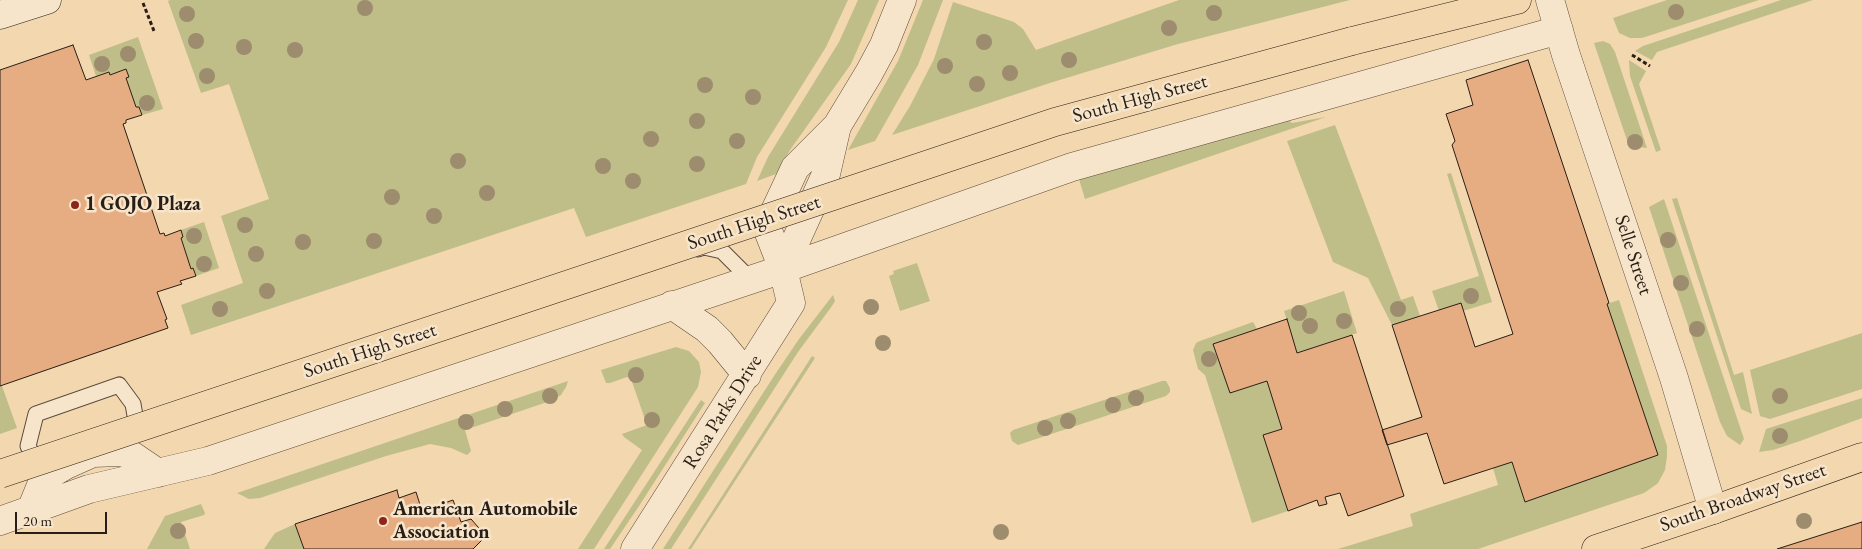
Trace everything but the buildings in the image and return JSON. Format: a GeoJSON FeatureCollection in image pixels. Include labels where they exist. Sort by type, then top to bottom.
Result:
{"type":"FeatureCollection","features":[{"type":"Feature","properties":{"kind":"main road","name":"South High Street"},"geometry":{"type":"LineString","coordinates":[[0,474],[1055,122],[1352,41],[1517,0]]}},
{"type":"Feature","properties":{"kind":"main road","name":"South Broadway Street"},"geometry":{"type":"LineString","coordinates":[[1596,549],[1862,457]]}},
{"type":"Feature","properties":{"kind":"street"},"geometry":{"type":"LineString","coordinates":[[0,15],[46,0]]}},
{"type":"Feature","properties":{"kind":"street"},"geometry":{"type":"LineString","coordinates":[[784,269],[826,174],[837,126],[884,45],[902,0]]}},
{"type":"Feature","properties":{"kind":"street","name":"Selle Street"},"geometry":{"type":"LineString","coordinates":[[1550,0],[1566,55],[1674,378],[1713,510]]}},
{"type":"Feature","properties":{"kind":"street"},"geometry":{"type":"LineString","coordinates":[[0,521],[89,489],[208,461],[784,269],[1081,164],[1559,30]]}},
{"type":"Feature","properties":{"kind":"street","name":"Rosa Parks Drive"},"geometry":{"type":"LineString","coordinates":[[635,549],[791,303],[784,269]]}},
{"type":"Feature","properties":{"kind":"street"},"geometry":{"type":"LineString","coordinates":[[672,305],[707,329],[720,342],[746,375]]}},
{"type":"Feature","properties":{"kind":"street"},"geometry":{"type":"LineString","coordinates":[[31,510],[44,478],[93,452],[121,452],[136,448],[158,473]]}},
{"type":"Feature","properties":{"kind":"lane"},"geometry":{"type":"LineString","coordinates":[[136,448],[169,424],[704,247],[722,251],[750,279]]}},
{"type":"Feature","properties":{"kind":"lane"},"geometry":{"type":"LineString","coordinates":[[44,478],[28,446],[36,414],[119,386],[133,404],[136,448]]}},
{"type":"Feature","properties":{"kind":"path"},"geometry":{"type":"LineString","coordinates":[[143,3],[154,31]]}},
{"type":"Feature","properties":{"kind":"path"},"geometry":{"type":"LineString","coordinates":[[1632,56],[1650,66]]}},
{"type":"Feature","properties":{"kind":"shaded area"},"geometry":{"type":"Polygon","coordinates":[[[848,0],[826,47],[757,157],[746,184],[586,237],[574,208],[191,335],[181,305],[243,283],[221,216],[269,199],[229,84],[201,93],[168,1],[848,0]]]}},
{"type":"Feature","properties":{"kind":"shaded area"},"geometry":{"type":"Polygon","coordinates":[[[858,0],[879,0],[851,64],[790,150],[776,174],[757,181],[768,157],[839,42],[858,0]]]}},
{"type":"Feature","properties":{"kind":"shaded area"},"geometry":{"type":"Polygon","coordinates":[[[923,0],[943,0],[918,65],[875,141],[848,150],[898,61],[923,0]]]}},
{"type":"Feature","properties":{"kind":"shaded area"},"geometry":{"type":"Polygon","coordinates":[[[1179,0],[1350,0],[1178,44],[1053,82],[892,135],[910,106],[934,59],[953,2],[1014,22],[1023,29],[1036,50],[1179,0]]]}},
{"type":"Feature","properties":{"kind":"shaded area"},"geometry":{"type":"Polygon","coordinates":[[[1667,0],[1759,0],[1642,38],[1630,38],[1619,33],[1613,18],[1667,0]]]}},
{"type":"Feature","properties":{"kind":"shaded area"},"geometry":{"type":"Polygon","coordinates":[[[1781,0],[1813,0],[1657,52],[1652,60],[1635,51],[1643,46],[1781,0]]]}},
{"type":"Feature","properties":{"kind":"shaded area"},"geometry":{"type":"Polygon","coordinates":[[[138,37],[163,109],[142,115],[139,107],[136,107],[126,78],[129,76],[126,69],[110,75],[109,72],[96,76],[89,55],[138,37]]]}},
{"type":"Feature","properties":{"kind":"shaded area"},"geometry":{"type":"Polygon","coordinates":[[[1603,41],[1610,44],[1615,52],[1647,148],[1629,146],[1594,43],[1603,41]]]}},
{"type":"Feature","properties":{"kind":"shaded area"},"geometry":{"type":"Polygon","coordinates":[[[1629,60],[1646,71],[1639,84],[1661,150],[1656,152],[1630,76],[1629,60]]]}},
{"type":"Feature","properties":{"kind":"shaded area"},"geometry":{"type":"Polygon","coordinates":[[[1326,117],[1085,199],[1078,176],[1289,120],[1292,123],[1326,117]]]}},
{"type":"Feature","properties":{"kind":"shaded area"},"geometry":{"type":"Polygon","coordinates":[[[1335,125],[1401,300],[1413,296],[1420,316],[1392,325],[1368,278],[1333,262],[1287,141],[1335,125]]]}},
{"type":"Feature","properties":{"kind":"shaded area"},"geometry":{"type":"Polygon","coordinates":[[[1451,173],[1492,302],[1463,311],[1439,311],[1432,291],[1479,276],[1447,174],[1451,173]]]}},
{"type":"Feature","properties":{"kind":"shaded area"},"geometry":{"type":"Polygon","coordinates":[[[1677,198],[1734,375],[1743,372],[1752,414],[1741,409],[1672,199],[1677,198]]]}},
{"type":"Feature","properties":{"kind":"shaded area"},"geometry":{"type":"Polygon","coordinates":[[[1664,199],[1744,439],[1740,445],[1727,436],[1720,422],[1649,207],[1664,199]]]}},
{"type":"Feature","properties":{"kind":"shaded area"},"geometry":{"type":"Polygon","coordinates":[[[204,222],[219,268],[196,276],[193,268],[191,269],[181,238],[183,237],[181,230],[204,222]]]}},
{"type":"Feature","properties":{"kind":"shaded area"},"geometry":{"type":"Polygon","coordinates":[[[917,263],[930,301],[900,311],[889,276],[894,274],[893,271],[917,263]]]}},
{"type":"Feature","properties":{"kind":"shaded area"},"geometry":{"type":"Polygon","coordinates":[[[1344,291],[1357,333],[1297,353],[1284,311],[1344,291]]]}},
{"type":"Feature","properties":{"kind":"shaded area"},"geometry":{"type":"Polygon","coordinates":[[[833,295],[835,301],[832,306],[798,352],[671,549],[663,549],[774,376],[799,339],[833,295]]]}},
{"type":"Feature","properties":{"kind":"shaded area"},"geometry":{"type":"Polygon","coordinates":[[[1619,300],[1667,446],[1665,470],[1658,483],[1644,493],[1478,549],[1338,549],[1413,526],[1410,514],[1498,485],[1493,468],[1512,462],[1525,502],[1658,455],[1607,304],[1619,300]]]}},
{"type":"Feature","properties":{"kind":"shaded area"},"geometry":{"type":"Polygon","coordinates":[[[1253,322],[1257,329],[1213,344],[1230,393],[1267,381],[1282,429],[1264,435],[1288,511],[1252,523],[1205,375],[1198,369],[1193,350],[1196,343],[1200,341],[1253,322]]]}},
{"type":"Feature","properties":{"kind":"shaded area"},"geometry":{"type":"Polygon","coordinates":[[[1862,333],[1862,389],[1770,419],[1760,416],[1750,370],[1862,333]]]}},
{"type":"Feature","properties":{"kind":"shaded area"},"geometry":{"type":"Polygon","coordinates":[[[676,347],[689,351],[699,362],[701,372],[698,387],[594,549],[578,549],[642,450],[622,434],[647,425],[631,379],[627,377],[606,383],[601,370],[676,347]]]}},
{"type":"Feature","properties":{"kind":"shaded area"},"geometry":{"type":"Polygon","coordinates":[[[812,356],[815,358],[691,549],[688,549],[812,356]]]}},
{"type":"Feature","properties":{"kind":"shaded area"},"geometry":{"type":"Polygon","coordinates":[[[568,381],[561,395],[553,400],[465,430],[471,451],[467,455],[451,448],[430,444],[386,456],[260,498],[249,499],[237,493],[568,381]]]}},
{"type":"Feature","properties":{"kind":"shaded area"},"geometry":{"type":"Polygon","coordinates":[[[1166,381],[1170,388],[1170,392],[1166,396],[1018,445],[1012,441],[1010,433],[1013,430],[1166,381]]]}},
{"type":"Feature","properties":{"kind":"shaded area"},"geometry":{"type":"Polygon","coordinates":[[[0,386],[2,386],[17,428],[0,434],[0,386]]]}},
{"type":"Feature","properties":{"kind":"shaded area"},"geometry":{"type":"Polygon","coordinates":[[[1862,398],[1862,418],[1773,450],[1759,452],[1766,429],[1862,398]]]}},
{"type":"Feature","properties":{"kind":"shaded area"},"geometry":{"type":"Polygon","coordinates":[[[701,400],[705,403],[639,506],[610,549],[604,549],[701,400]]]}},
{"type":"Feature","properties":{"kind":"shaded area"},"geometry":{"type":"Polygon","coordinates":[[[201,504],[204,515],[181,522],[190,549],[147,549],[165,516],[201,504]]]}},
{"type":"Feature","properties":{"kind":"shaded area"},"geometry":{"type":"Polygon","coordinates":[[[295,524],[304,549],[264,549],[275,533],[295,524]]]}},
{"type":"Feature","properties":{"kind":"place","name":"1 GOJO Plaza"},"geometry":{"type":"Point","coordinates":[75,205]}},
{"type":"Feature","properties":{"kind":"place","name":"American Automobile Association"},"geometry":{"type":"Point","coordinates":[383,521]}}]}
